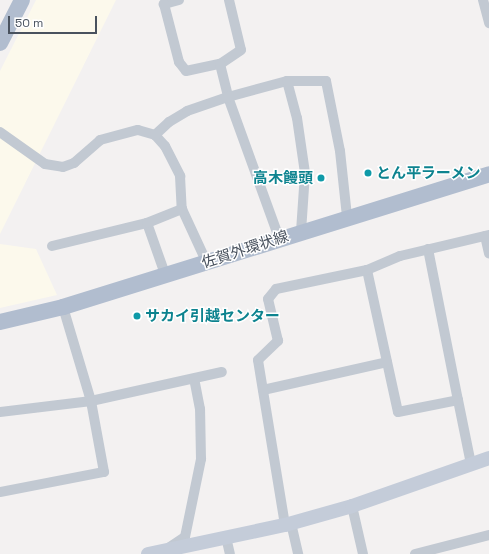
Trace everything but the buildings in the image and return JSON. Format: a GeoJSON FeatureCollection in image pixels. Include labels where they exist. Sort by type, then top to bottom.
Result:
{"type":"FeatureCollection","features":[{"type":"Feature","properties":{"kind":"main road"},"geometry":{"type":"LineString","coordinates":[[0,43],[22,0]]}},
{"type":"Feature","properties":{"kind":"main road","name":"佐賀外環状線"},"geometry":{"type":"LineString","coordinates":[[0,322],[63,307],[347,216],[489,174]]}},
{"type":"Feature","properties":{"kind":"street"},"geometry":{"type":"LineString","coordinates":[[179,0],[164,4],[179,62],[186,71],[220,64],[241,50],[229,0]]}},
{"type":"Feature","properties":{"kind":"street"},"geometry":{"type":"LineString","coordinates":[[483,0],[489,22]]}},
{"type":"Feature","properties":{"kind":"street"},"geometry":{"type":"LineString","coordinates":[[220,64],[228,97],[279,238]]}},
{"type":"Feature","properties":{"kind":"street"},"geometry":{"type":"LineString","coordinates":[[287,81],[295,111],[305,173],[301,231]]}},
{"type":"Feature","properties":{"kind":"street"},"geometry":{"type":"LineString","coordinates":[[155,135],[169,122],[187,111],[228,97],[287,81],[326,81],[340,151],[347,216]]}},
{"type":"Feature","properties":{"kind":"street"},"geometry":{"type":"LineString","coordinates":[[0,132],[45,164],[63,167],[74,163],[100,140],[138,130],[155,135],[165,146],[180,176],[182,209],[206,261]]}},
{"type":"Feature","properties":{"kind":"street"},"geometry":{"type":"LineString","coordinates":[[52,246],[147,223],[182,209]]}},
{"type":"Feature","properties":{"kind":"street"},"geometry":{"type":"LineString","coordinates":[[147,223],[164,274]]}},
{"type":"Feature","properties":{"kind":"street"},"geometry":{"type":"LineString","coordinates":[[298,554],[288,524],[258,360],[278,341],[268,299],[276,289],[367,270],[400,256],[487,235],[489,254]]}},
{"type":"Feature","properties":{"kind":"street"},"geometry":{"type":"LineString","coordinates":[[428,249],[471,464]]}},
{"type":"Feature","properties":{"kind":"street"},"geometry":{"type":"LineString","coordinates":[[367,270],[398,412],[458,400]]}},
{"type":"Feature","properties":{"kind":"street"},"geometry":{"type":"LineString","coordinates":[[0,492],[104,472],[90,401],[63,307]]}},
{"type":"Feature","properties":{"kind":"street"},"geometry":{"type":"LineString","coordinates":[[263,390],[387,362]]}},
{"type":"Feature","properties":{"kind":"street"},"geometry":{"type":"LineString","coordinates":[[0,412],[90,401],[222,372]]}},
{"type":"Feature","properties":{"kind":"street"},"geometry":{"type":"LineString","coordinates":[[166,552],[185,537],[200,459],[200,409],[194,379]]}},
{"type":"Feature","properties":{"kind":"street"},"geometry":{"type":"LineString","coordinates":[[148,554],[166,552],[288,524],[352,506],[489,458]]}},
{"type":"Feature","properties":{"kind":"street"},"geometry":{"type":"LineString","coordinates":[[352,506],[363,554]]}},
{"type":"Feature","properties":{"kind":"street"},"geometry":{"type":"LineString","coordinates":[[415,554],[489,535]]}},
{"type":"Feature","properties":{"kind":"street"},"geometry":{"type":"LineString","coordinates":[[226,537],[230,554]]}},
{"type":"Feature","properties":{"kind":"shaded area"},"geometry":{"type":"Polygon","coordinates":[[[36,0],[116,0],[0,234],[0,71],[36,0]]]}},
{"type":"Feature","properties":{"kind":"shaded area"},"geometry":{"type":"Polygon","coordinates":[[[0,244],[36,249],[57,295],[0,308],[0,244]]]}},
{"type":"Feature","properties":{"kind":"place","name":"とん平ラーメン"},"geometry":{"type":"Point","coordinates":[368,173]}},
{"type":"Feature","properties":{"kind":"place","name":"高木饅頭"},"geometry":{"type":"Point","coordinates":[321,178]}},
{"type":"Feature","properties":{"kind":"place","name":"サカイ引越センター"},"geometry":{"type":"Point","coordinates":[137,316]}}]}
